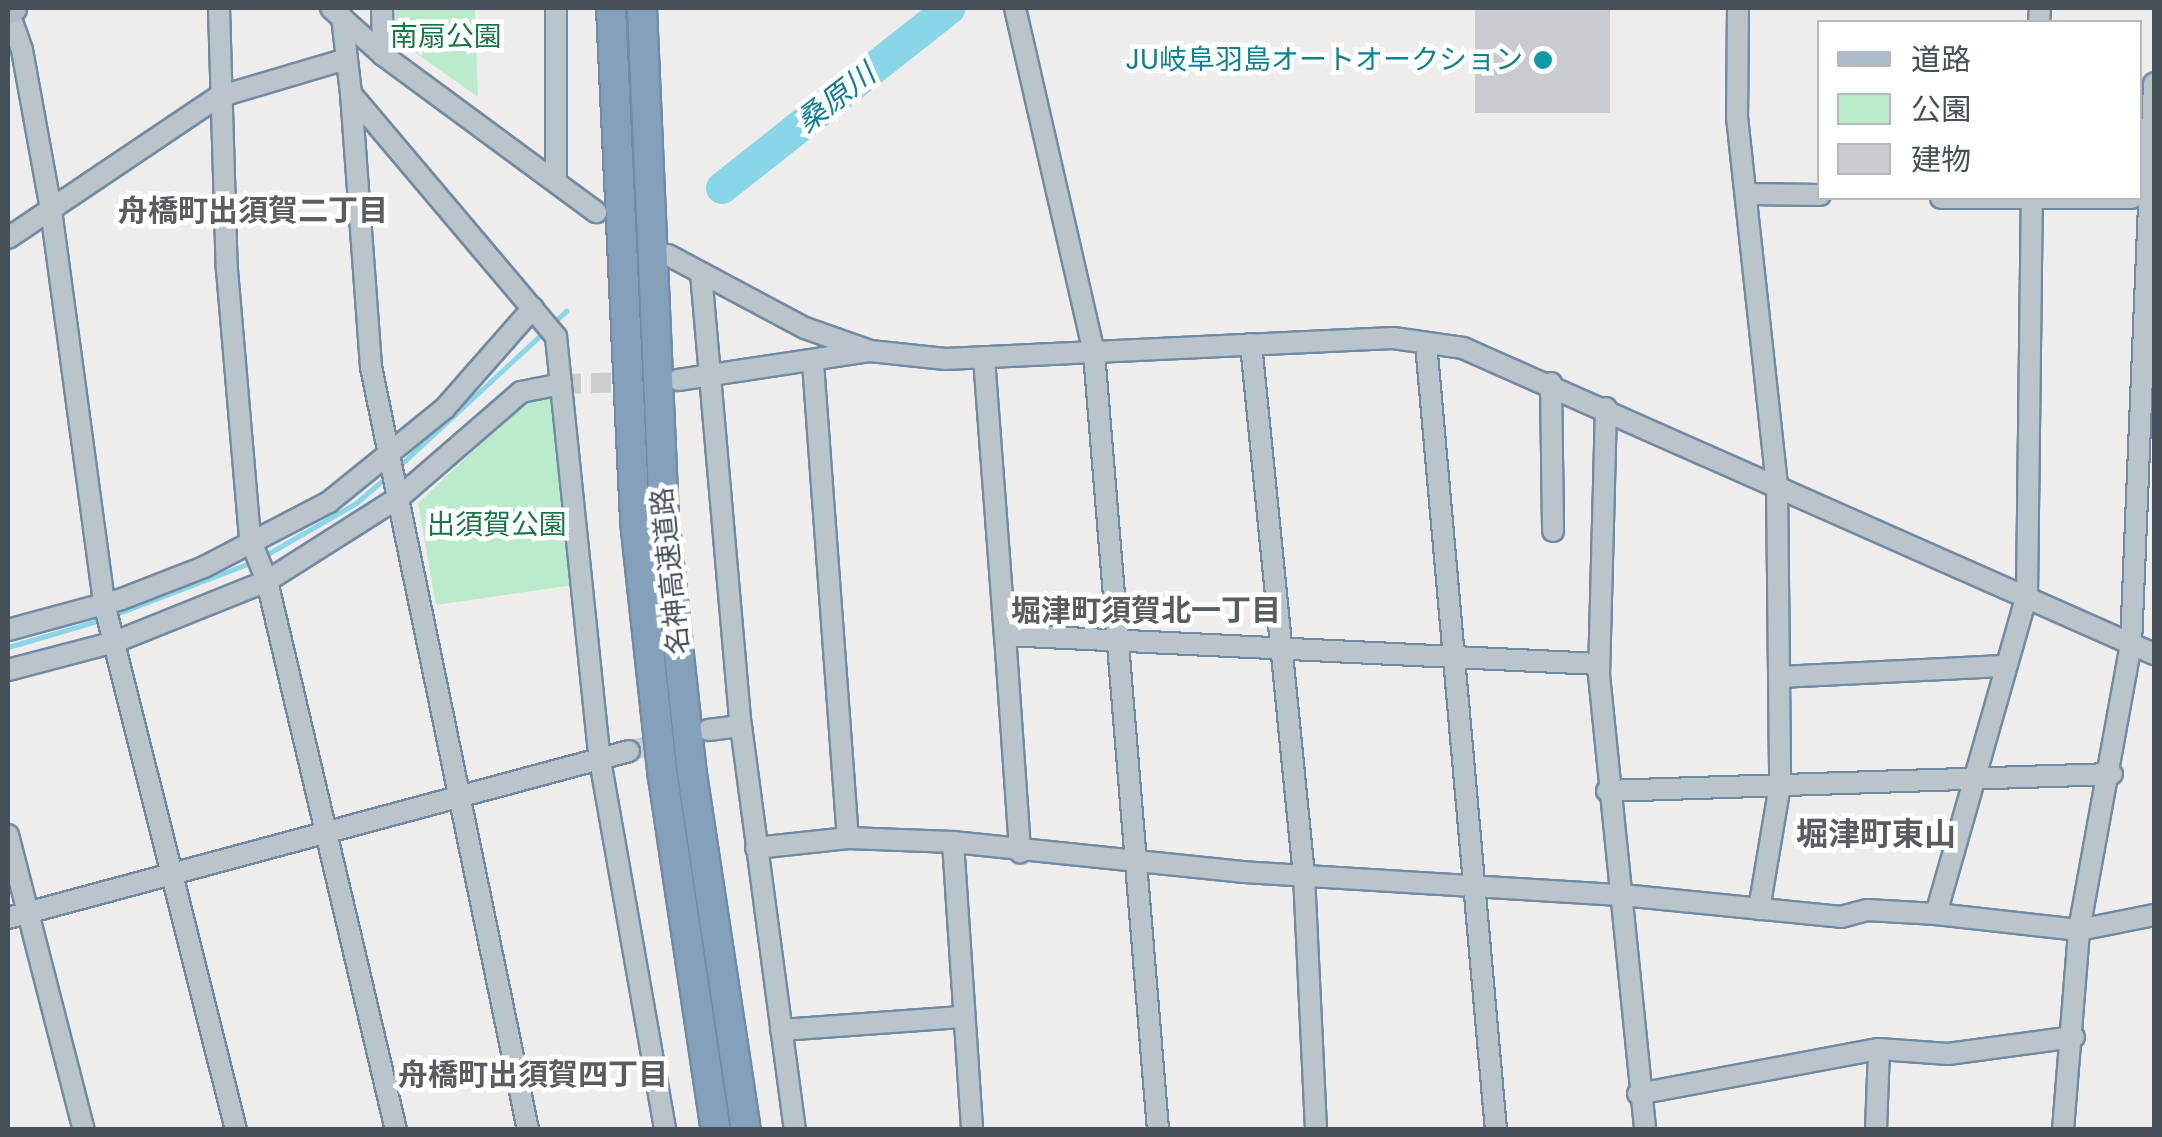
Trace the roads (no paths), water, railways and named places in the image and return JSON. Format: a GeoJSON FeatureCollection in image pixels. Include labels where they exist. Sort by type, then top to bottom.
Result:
{"type":"FeatureCollection","features":[{"type":"Feature","properties":{"kind":"highway","name":"名神高速道路"},"geometry":{"type":"LineString","coordinates":[[612,8],[620,290],[635,520],[663,778],[716,1130]]}},
{"type":"Feature","properties":{"kind":"highway","name":"名神高速道路"},"geometry":{"type":"LineString","coordinates":[[642,8],[664,517],[692,774],[746,1130]]}},
{"type":"Feature","properties":{"kind":"street"},"geometry":{"type":"LineString","coordinates":[[219,8],[218,97],[258,559],[328,832],[396,1130]]}},
{"type":"Feature","properties":{"kind":"street"},"geometry":{"type":"LineString","coordinates":[[382,8],[383,55]]}},
{"type":"Feature","properties":{"kind":"street"},"geometry":{"type":"LineString","coordinates":[[556,8],[556,182]]}},
{"type":"Feature","properties":{"kind":"street"},"geometry":{"type":"LineString","coordinates":[[1015,8],[1094,352],[1158,1130]]}},
{"type":"Feature","properties":{"kind":"street"},"geometry":{"type":"LineString","coordinates":[[1738,8],[1737,118],[1777,483],[1780,785],[1760,909]]}},
{"type":"Feature","properties":{"kind":"street"},"geometry":{"type":"LineString","coordinates":[[9,10],[51,210],[105,606],[236,1130]]}},
{"type":"Feature","properties":{"kind":"street"},"geometry":{"type":"LineString","coordinates":[[337,12],[383,55],[596,212]]}},
{"type":"Feature","properties":{"kind":"street"},"geometry":{"type":"LineString","coordinates":[[337,12],[350,94],[371,367],[400,490],[456,799],[528,1130]]}},
{"type":"Feature","properties":{"kind":"street"},"geometry":{"type":"LineString","coordinates":[[8,238],[218,97],[343,60]]}},
{"type":"Feature","properties":{"kind":"street"},"geometry":{"type":"LineString","coordinates":[[2064,1130],[2074,1037],[2079,930],[2112,774],[2132,644],[2143,197],[2154,83]]}},
{"type":"Feature","properties":{"kind":"street"},"geometry":{"type":"LineString","coordinates":[[350,94],[552,332],[562,384],[600,760],[665,1130]]}},
{"type":"Feature","properties":{"kind":"street"},"geometry":{"type":"LineString","coordinates":[[1747,194],[1817,195]]}},
{"type":"Feature","properties":{"kind":"street"},"geometry":{"type":"LineString","coordinates":[[1936,914],[1976,779],[2003,666],[2027,594],[2032,200]]}},
{"type":"Feature","properties":{"kind":"street"},"geometry":{"type":"LineString","coordinates":[[668,255],[804,328],[870,351]]}},
{"type":"Feature","properties":{"kind":"street"},"geometry":{"type":"LineString","coordinates":[[700,273],[741,726],[795,1130]]}},
{"type":"Feature","properties":{"kind":"street"},"geometry":{"type":"LineString","coordinates":[[8,630],[105,606],[204,567],[258,559],[390,458],[495,358],[535,310]]}},
{"type":"Feature","properties":{"kind":"street"},"geometry":{"type":"LineString","coordinates":[[678,380],[813,363],[870,351],[984,358],[1393,338],[1463,348],[1777,483],[2154,654]]}},
{"type":"Feature","properties":{"kind":"street"},"geometry":{"type":"LineString","coordinates":[[1426,342],[1496,1130]]}},
{"type":"Feature","properties":{"kind":"street"},"geometry":{"type":"LineString","coordinates":[[1251,344],[1277,648],[1304,875],[1316,1130]]}},
{"type":"Feature","properties":{"kind":"street"},"geometry":{"type":"LineString","coordinates":[[984,358],[1020,852]]}},
{"type":"Feature","properties":{"kind":"street"},"geometry":{"type":"LineString","coordinates":[[813,363],[848,838]]}},
{"type":"Feature","properties":{"kind":"street"},"geometry":{"type":"LineString","coordinates":[[1550,383],[1553,532]]}},
{"type":"Feature","properties":{"kind":"street"},"geometry":{"type":"LineString","coordinates":[[8,670],[114,636],[258,559],[400,490],[522,392],[562,384]]}},
{"type":"Feature","properties":{"kind":"street"},"geometry":{"type":"LineString","coordinates":[[1606,408],[1599,664],[1607,791],[1622,895],[1638,1094],[1645,1130]]}},
{"type":"Feature","properties":{"kind":"street"},"geometry":{"type":"LineString","coordinates":[[1005,635],[1599,664]]}},
{"type":"Feature","properties":{"kind":"street"},"geometry":{"type":"LineString","coordinates":[[1779,677],[2003,666]]}},
{"type":"Feature","properties":{"kind":"street"},"geometry":{"type":"LineString","coordinates":[[708,730],[741,726]]}},
{"type":"Feature","properties":{"kind":"street"},"geometry":{"type":"LineString","coordinates":[[18,915],[630,751]]}},
{"type":"Feature","properties":{"kind":"street"},"geometry":{"type":"LineString","coordinates":[[1607,791],[2112,774]]}},
{"type":"Feature","properties":{"kind":"street"},"geometry":{"type":"LineString","coordinates":[[8,835],[18,915],[84,1130]]}},
{"type":"Feature","properties":{"kind":"street"},"geometry":{"type":"LineString","coordinates":[[756,848],[848,838],[953,842],[1138,863],[1476,889],[1622,895],[1841,917],[1868,910],[1936,914],[2079,930],[2154,915]]}},
{"type":"Feature","properties":{"kind":"street"},"geometry":{"type":"LineString","coordinates":[[953,842],[972,1130]]}},
{"type":"Feature","properties":{"kind":"street"},"geometry":{"type":"LineString","coordinates":[[781,1030],[962,1017]]}},
{"type":"Feature","properties":{"kind":"street"},"geometry":{"type":"LineString","coordinates":[[1638,1094],[1879,1049],[1948,1054],[2074,1037]]}},
{"type":"Feature","properties":{"kind":"street"},"geometry":{"type":"LineString","coordinates":[[1876,1130],[1879,1049]]}},
{"type":"Feature","properties":{"kind":"waterway","name":"桑原川"},"geometry":{"type":"LineString","coordinates":[[722,188],[950,8]]}},
{"type":"Feature","properties":{"kind":"waterway"},"geometry":{"type":"LineString","coordinates":[[551,325],[566,311]]}},
{"type":"Feature","properties":{"kind":"waterway"},"geometry":{"type":"LineString","coordinates":[[397,468],[543,333]]}},
{"type":"Feature","properties":{"kind":"waterway"},"geometry":{"type":"LineString","coordinates":[[264,556],[356,503],[389,475]]}},
{"type":"Feature","properties":{"kind":"waterway"},"geometry":{"type":"LineString","coordinates":[[111,616],[255,561]]}},
{"type":"Feature","properties":{"kind":"waterway"},"geometry":{"type":"LineString","coordinates":[[8,647],[101,620]]}},
{"type":"Feature","properties":{"kind":"tunnel"},"geometry":{"type":"LineString","coordinates":[[561,384],[671,381]]}},
{"type":"Feature","properties":{"kind":"tunnel"},"geometry":{"type":"LineString","coordinates":[[629,751],[700,732]]}},
{"type":"Feature","properties":{"kind":"place","name":"JU岐阜羽島オートオークション"},"geometry":{"type":"Point","coordinates":[1543,60]}},
{"type":"Feature","properties":{"kind":"district","name":"舟橋町出須賀二丁目"},"geometry":{"type":"Point","coordinates":[253,211]}},
{"type":"Feature","properties":{"kind":"district","name":"堀津町須賀北一丁目"},"geometry":{"type":"Point","coordinates":[1146,611]}},
{"type":"Feature","properties":{"kind":"district","name":"堀津町東山"},"geometry":{"type":"Point","coordinates":[1876,834]}},
{"type":"Feature","properties":{"kind":"district","name":"舟橋町出須賀四丁目"},"geometry":{"type":"Point","coordinates":[533,1075]}},
{"type":"Feature","properties":{"kind":"park label","name":"南扇公園"},"geometry":{"type":"Point","coordinates":[446,37]}},
{"type":"Feature","properties":{"kind":"park label","name":"出須賀公園"},"geometry":{"type":"Point","coordinates":[497,525]}}]}
